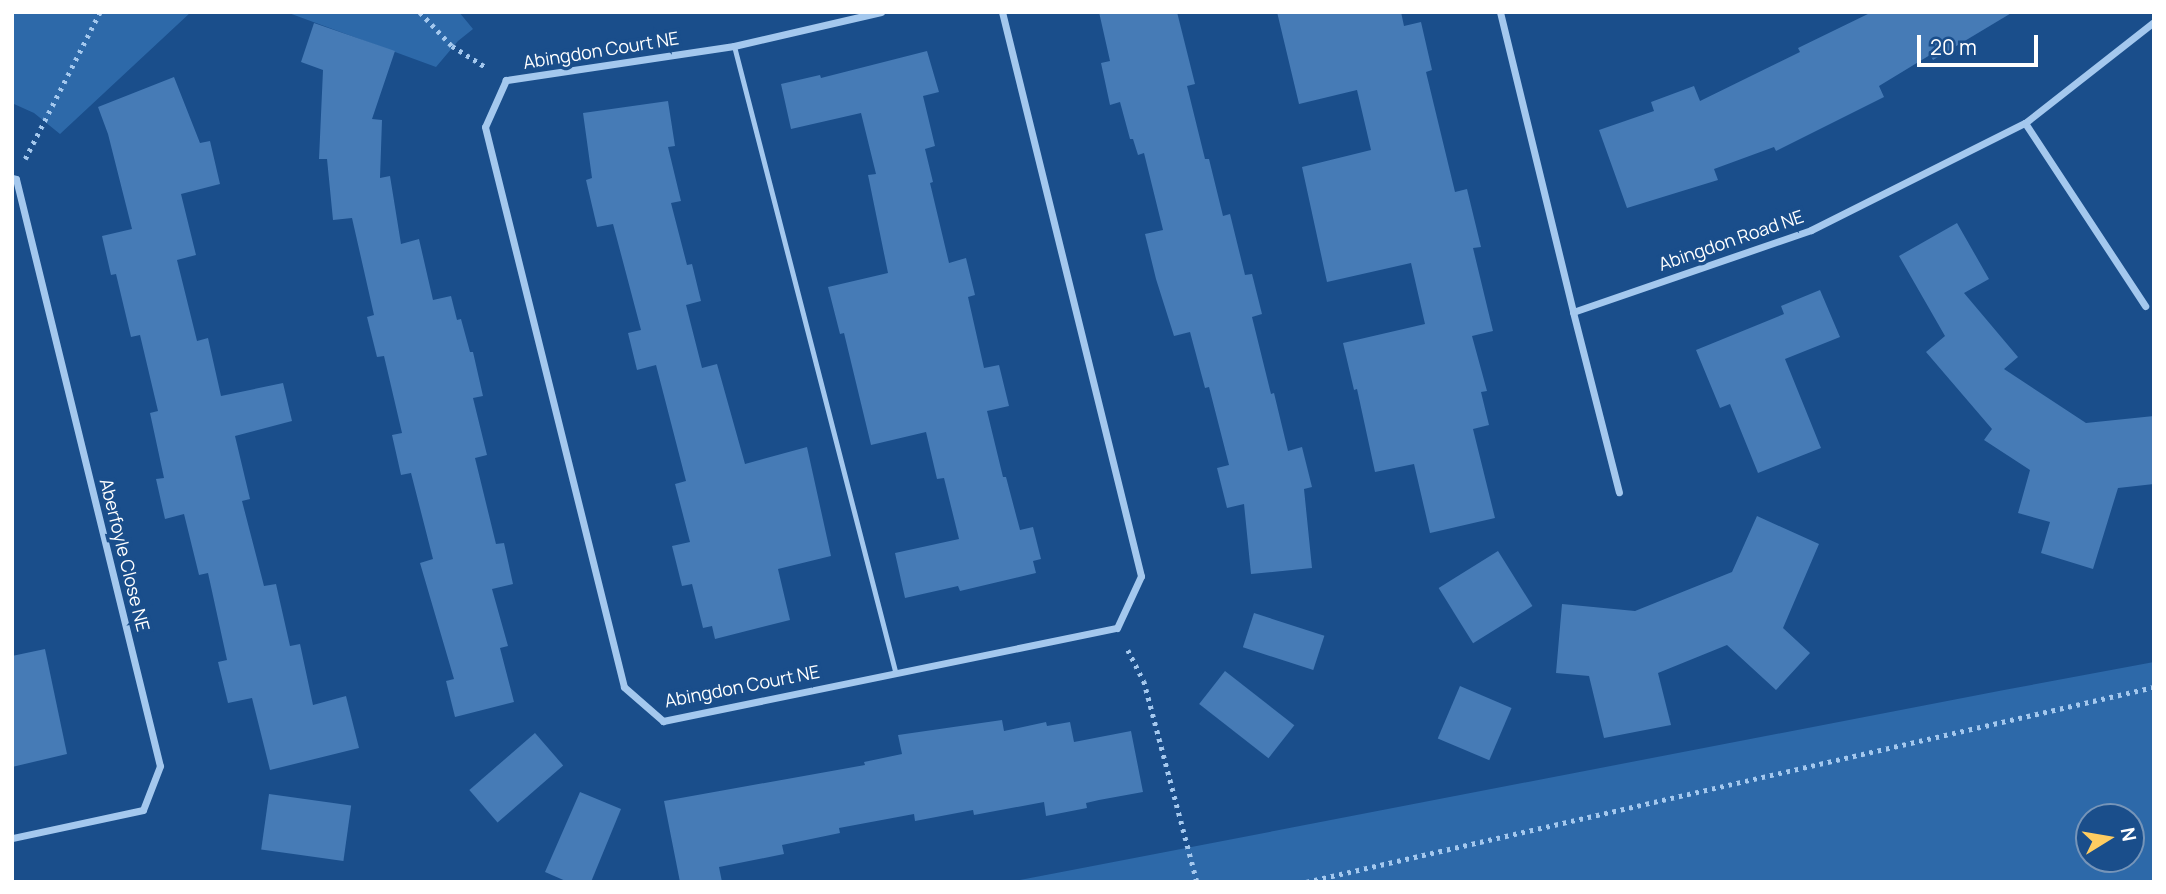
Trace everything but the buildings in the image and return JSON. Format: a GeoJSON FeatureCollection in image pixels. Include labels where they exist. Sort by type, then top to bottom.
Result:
{"type":"FeatureCollection","features":[{"type":"Feature","properties":{"kind":"street","name":"Abingdon Court NE"},"geometry":{"type":"LineString","coordinates":[[881,12],[734,46],[506,80],[485,127],[624,687],[663,721],[895,671],[1117,628]]}},
{"type":"Feature","properties":{"kind":"street"},"geometry":{"type":"LineString","coordinates":[[1002,12],[1141,576],[1117,628]]}},
{"type":"Feature","properties":{"kind":"street"},"geometry":{"type":"LineString","coordinates":[[1500,12],[1619,492]]}},
{"type":"Feature","properties":{"kind":"street","name":"Abingdon Road NE"},"geometry":{"type":"LineString","coordinates":[[1573,312],[1811,230],[2025,123],[2154,22]]}},
{"type":"Feature","properties":{"kind":"street"},"geometry":{"type":"LineString","coordinates":[[2025,123],[2145,306]]}},
{"type":"Feature","properties":{"kind":"street","name":"Aberfoyle Close NE"},"geometry":{"type":"LineString","coordinates":[[12,838],[143,810],[160,766],[14,178]]}},
{"type":"Feature","properties":{"kind":"lane"},"geometry":{"type":"LineString","coordinates":[[734,46],[895,671]]}},
{"type":"Feature","properties":{"kind":"path"},"geometry":{"type":"LineString","coordinates":[[14,178],[100,12]]}},
{"type":"Feature","properties":{"kind":"path"},"geometry":{"type":"LineString","coordinates":[[420,12],[452,46],[506,80]]}},
{"type":"Feature","properties":{"kind":"path"},"geometry":{"type":"LineString","coordinates":[[1117,628],[1144,681],[1197,882]]}},
{"type":"Feature","properties":{"kind":"path"},"geometry":{"type":"LineString","coordinates":[[1306,882],[2154,687]]}},
{"type":"Feature","properties":{"kind":"shaded area"},"geometry":{"type":"Polygon","coordinates":[[[12,12],[191,12],[60,134],[34,113],[14,104],[12,12]]]}},
{"type":"Feature","properties":{"kind":"shaded area"},"geometry":{"type":"Polygon","coordinates":[[[286,12],[459,12],[473,29],[458,41],[436,67],[286,12]]]}},
{"type":"Feature","properties":{"kind":"shaded area"},"geometry":{"type":"Polygon","coordinates":[[[2154,662],[2154,882],[1010,882],[2004,690],[2154,662]]]}}]}
